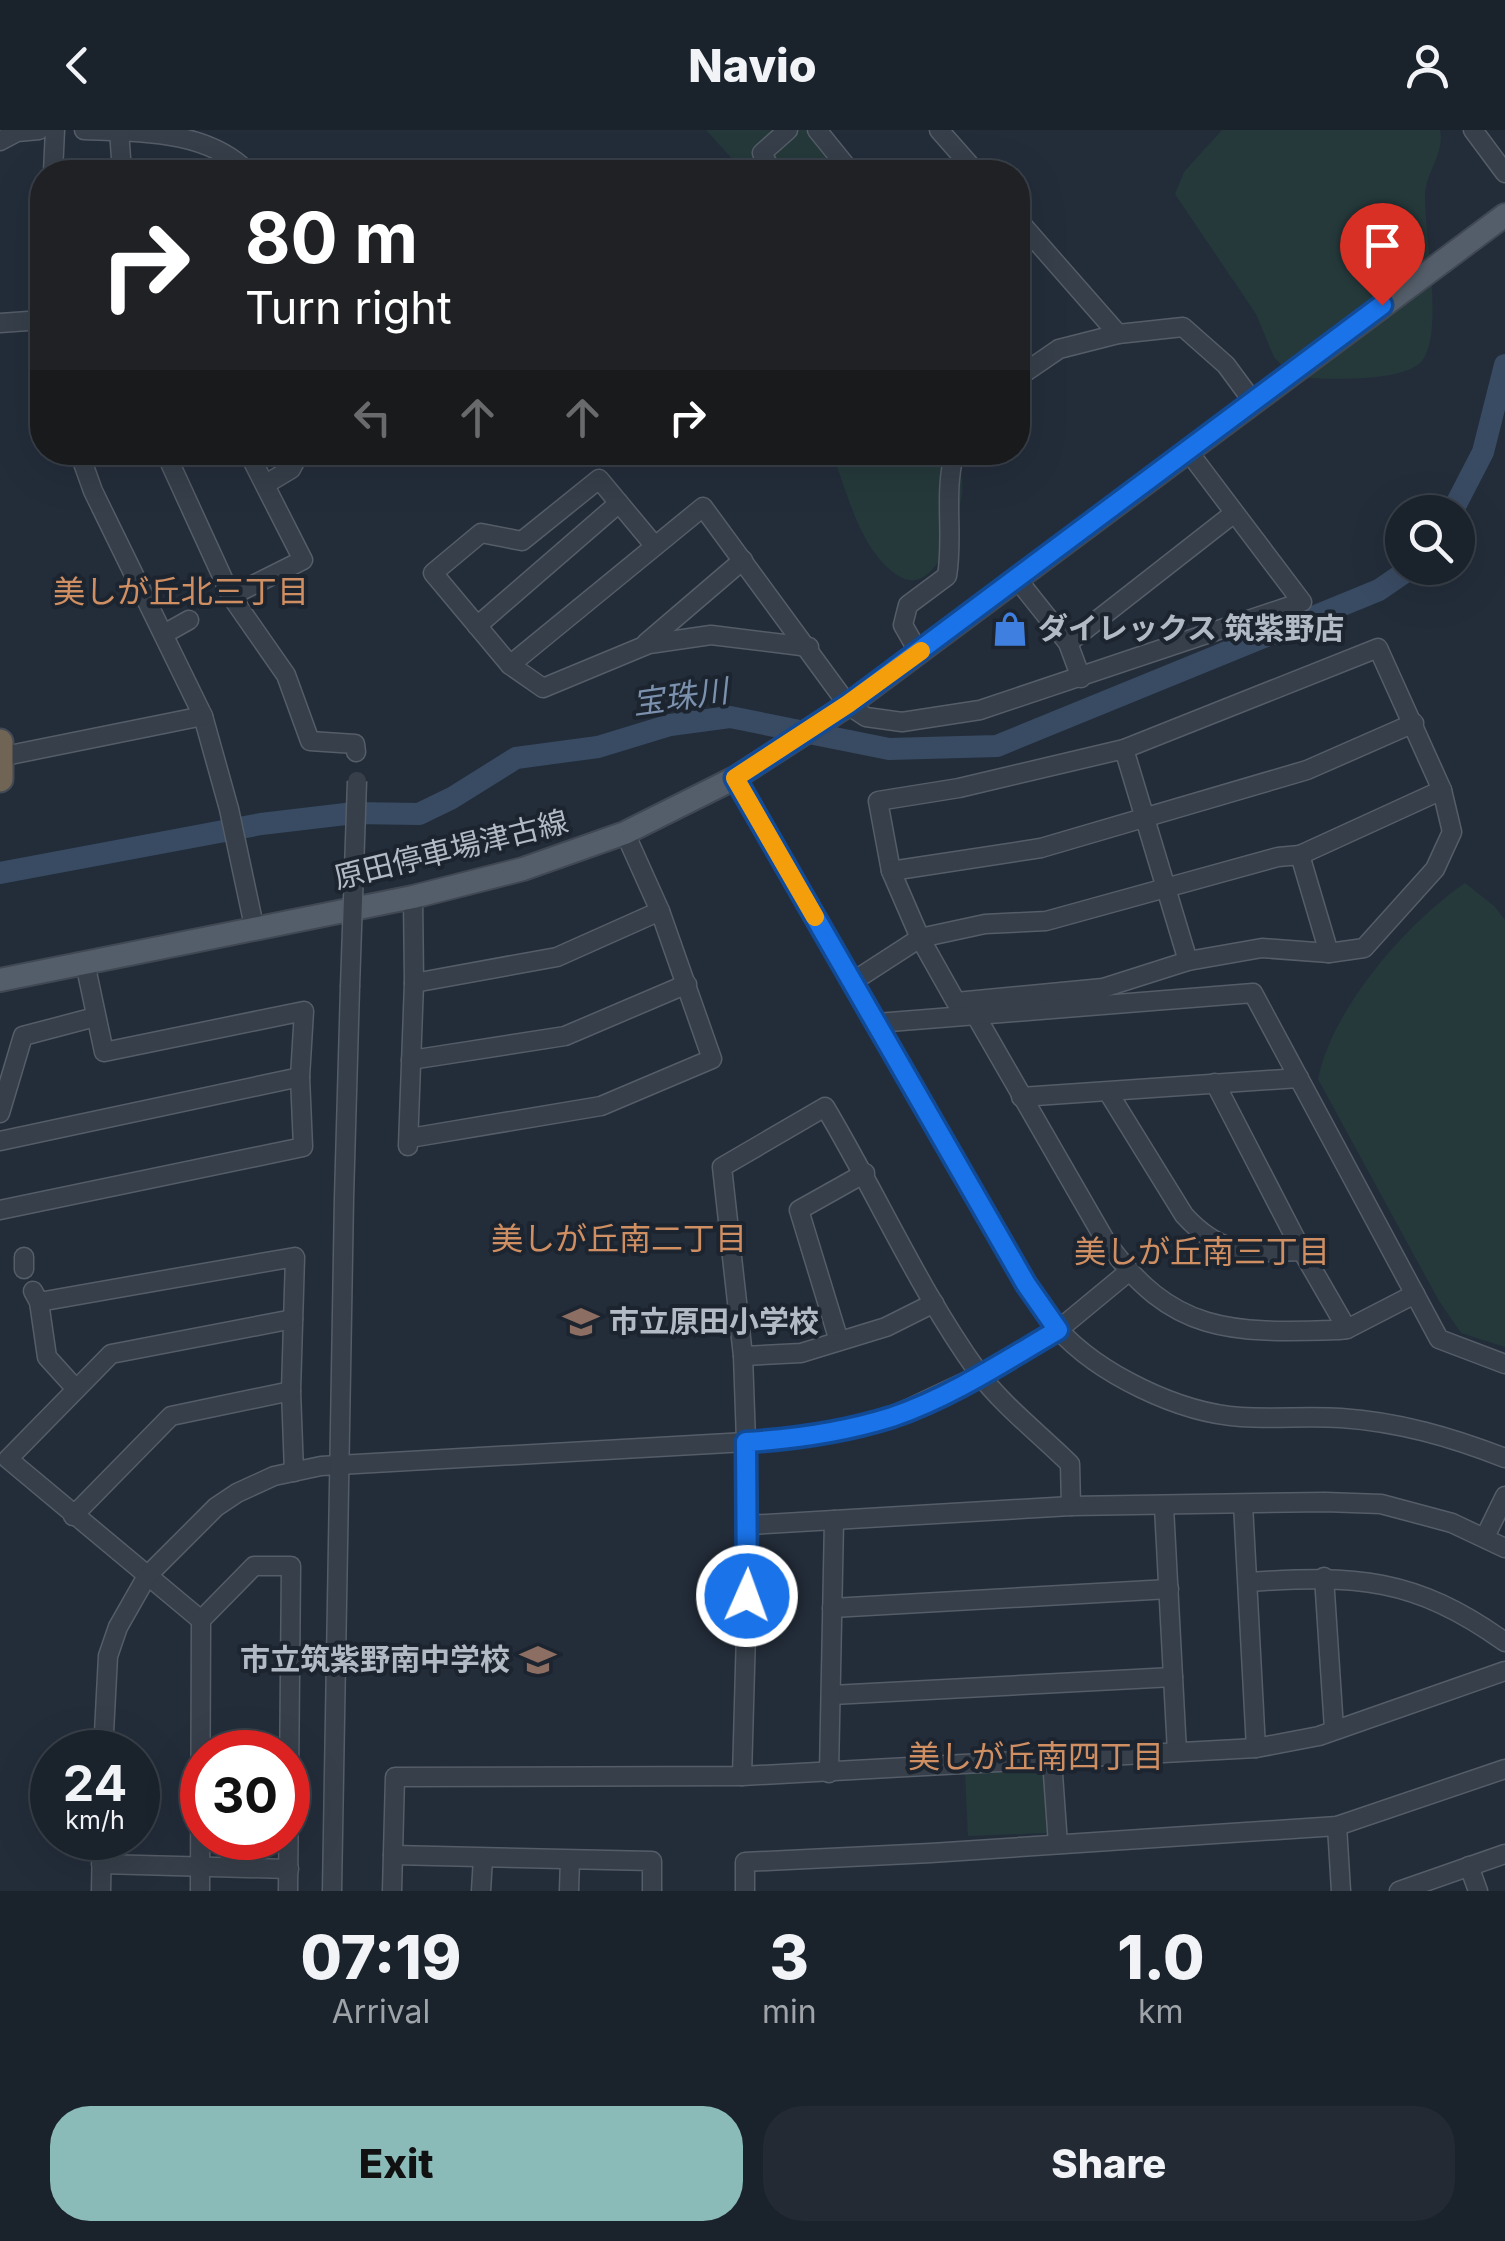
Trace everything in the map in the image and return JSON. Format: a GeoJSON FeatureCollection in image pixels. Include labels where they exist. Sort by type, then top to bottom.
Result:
{"type":"FeatureCollection","features":[{"type":"Feature","properties":{"kind":"main road","name":"原田停車場津古線"},"geometry":{"type":"LineString","coordinates":[[0,980],[413,897],[522,869],[626,833],[735,778],[919,653],[1505,215]]}},
{"type":"Feature","properties":{"kind":"street"},"geometry":{"type":"LineString","coordinates":[[0,141],[17,132],[38,130]]}},
{"type":"Feature","properties":{"kind":"street"},"geometry":{"type":"LineString","coordinates":[[54,160],[55,130]]}},
{"type":"Feature","properties":{"kind":"street"},"geometry":{"type":"LineString","coordinates":[[84,130],[194,138],[236,160]]}},
{"type":"Feature","properties":{"kind":"street"},"geometry":{"type":"LineString","coordinates":[[766,160],[762,152],[788,130]]}},
{"type":"Feature","properties":{"kind":"street"},"geometry":{"type":"LineString","coordinates":[[816,130],[841,160]]}},
{"type":"Feature","properties":{"kind":"street"},"geometry":{"type":"LineString","coordinates":[[939,130],[961,160]]}},
{"type":"Feature","properties":{"kind":"street"},"geometry":{"type":"LineString","coordinates":[[1473,130],[1505,174]]}},
{"type":"Feature","properties":{"kind":"street"},"geometry":{"type":"LineString","coordinates":[[119,131],[121,160]]}},
{"type":"Feature","properties":{"kind":"street"},"geometry":{"type":"LineString","coordinates":[[1030,234],[1118,334]]}},
{"type":"Feature","properties":{"kind":"street"},"geometry":{"type":"LineString","coordinates":[[0,323],[30,321]]}},
{"type":"Feature","properties":{"kind":"street"},"geometry":{"type":"LineString","coordinates":[[1030,367],[1059,349],[1118,334],[1183,327],[1226,365],[1254,403]]}},
{"type":"Feature","properties":{"kind":"street"},"geometry":{"type":"LineString","coordinates":[[510,665],[703,506],[809,647],[843,707],[866,717],[902,722],[980,710],[1302,602],[1188,451]]}},
{"type":"Feature","properties":{"kind":"street"},"geometry":{"type":"LineString","coordinates":[[84,465],[203,716],[229,809],[254,926]]}},
{"type":"Feature","properties":{"kind":"street"},"geometry":{"type":"LineString","coordinates":[[172,465],[231,596],[286,675],[310,742],[355,744],[356,752]]}},
{"type":"Feature","properties":{"kind":"street"},"geometry":{"type":"LineString","coordinates":[[231,596],[303,560],[255,465]]}},
{"type":"Feature","properties":{"kind":"street"},"geometry":{"type":"LineString","coordinates":[[266,484],[292,465]]}},
{"type":"Feature","properties":{"kind":"street"},"geometry":{"type":"LineString","coordinates":[[919,653],[903,625],[908,604],[947,576],[952,548],[948,475],[951,465]]}},
{"type":"Feature","properties":{"kind":"street"},"geometry":{"type":"LineString","coordinates":[[654,545],[599,479],[522,540],[480,533],[434,573],[510,665],[543,688],[642,647],[711,635],[809,647]]}},
{"type":"Feature","properties":{"kind":"street"},"geometry":{"type":"LineString","coordinates":[[477,626],[619,503]]}},
{"type":"Feature","properties":{"kind":"street"},"geometry":{"type":"LineString","coordinates":[[1068,643],[1234,514]]}},
{"type":"Feature","properties":{"kind":"street"},"geometry":{"type":"LineString","coordinates":[[642,647],[744,560]]}},
{"type":"Feature","properties":{"kind":"street"},"geometry":{"type":"LineString","coordinates":[[1017,579],[1068,643],[1081,678]]}},
{"type":"Feature","properties":{"kind":"street"},"geometry":{"type":"LineString","coordinates":[[164,634],[189,620]]}},
{"type":"Feature","properties":{"kind":"street"},"geometry":{"type":"LineString","coordinates":[[1378,648],[1442,790],[1452,832],[1435,870],[1364,948],[1328,954],[1262,948],[1188,962],[1102,988],[956,1002],[920,938],[891,870],[878,801],[959,788],[1124,749],[1378,648]]}},
{"type":"Feature","properties":{"kind":"street"},"geometry":{"type":"LineString","coordinates":[[0,758],[203,716]]}},
{"type":"Feature","properties":{"kind":"street"},"geometry":{"type":"LineString","coordinates":[[891,870],[1042,848],[1307,770],[1414,723]]}},
{"type":"Feature","properties":{"kind":"street"},"geometry":{"type":"LineString","coordinates":[[1124,749],[1188,962]]}},
{"type":"Feature","properties":{"kind":"street"},"geometry":{"type":"LineString","coordinates":[[735,778],[1026,1284],[1058,1330],[1137,1388],[1198,1409],[1237,1417],[1342,1418],[1409,1427],[1456,1439],[1505,1458]]}},
{"type":"Feature","properties":{"kind":"street"},"geometry":{"type":"LineString","coordinates":[[332,1891],[357,782]]}},
{"type":"Feature","properties":{"kind":"street"},"geometry":{"type":"LineString","coordinates":[[852,982],[920,938],[984,924],[1046,921],[1278,857],[1300,855],[1442,790]]}},
{"type":"Feature","properties":{"kind":"street"},"geometry":{"type":"LineString","coordinates":[[413,897],[408,1144],[601,1106],[712,1059],[660,911],[626,833]]}},
{"type":"Feature","properties":{"kind":"street"},"geometry":{"type":"LineString","coordinates":[[1300,855],[1328,954]]}},
{"type":"Feature","properties":{"kind":"street"},"geometry":{"type":"LineString","coordinates":[[414,983],[557,957],[660,911]]}},
{"type":"Feature","properties":{"kind":"street"},"geometry":{"type":"LineString","coordinates":[[0,1210],[303,1147],[300,1077],[304,1011],[104,1052],[85,963]]}},
{"type":"Feature","properties":{"kind":"street"},"geometry":{"type":"LineString","coordinates":[[411,1060],[565,1036],[687,984]]}},
{"type":"Feature","properties":{"kind":"street"},"geometry":{"type":"LineString","coordinates":[[877,1023],[1253,993],[1440,1339],[1505,1364]]}},
{"type":"Feature","properties":{"kind":"street"},"geometry":{"type":"LineString","coordinates":[[976,1016],[1104,1240],[1128,1273],[1166,1306],[1214,1326],[1260,1332],[1347,1330],[1415,1294]]}},
{"type":"Feature","properties":{"kind":"street"},"geometry":{"type":"LineString","coordinates":[[0,1113],[23,1036],[95,1017]]}},
{"type":"Feature","properties":{"kind":"street"},"geometry":{"type":"LineString","coordinates":[[0,1141],[300,1077]]}},
{"type":"Feature","properties":{"kind":"street"},"geometry":{"type":"LineString","coordinates":[[1021,1097],[1299,1078]]}},
{"type":"Feature","properties":{"kind":"street"},"geometry":{"type":"LineString","coordinates":[[1215,1083],[1347,1330]]}},
{"type":"Feature","properties":{"kind":"street"},"geometry":{"type":"LineString","coordinates":[[1108,1092],[1184,1215],[1200,1233],[1246,1253],[1302,1251]]}},
{"type":"Feature","properties":{"kind":"street"},"geometry":{"type":"LineString","coordinates":[[742,1776],[749,1525],[743,1356],[722,1168],[825,1106],[934,1303],[980,1375],[1070,1464],[1072,1506]]}},
{"type":"Feature","properties":{"kind":"street"},"geometry":{"type":"LineString","coordinates":[[839,1341],[800,1210],[865,1174]]}},
{"type":"Feature","properties":{"kind":"street"},"geometry":{"type":"LineString","coordinates":[[76,1389],[47,1357],[36,1297],[295,1257],[291,1391],[294,1472]]}},
{"type":"Feature","properties":{"kind":"street"},"geometry":{"type":"LineString","coordinates":[[104,1730],[108,1656],[118,1626],[146,1576],[216,1506],[252,1486],[294,1472],[340,1466],[746,1442],[834,1432],[893,1416],[980,1375],[1058,1330],[1128,1273]]}},
{"type":"Feature","properties":{"kind":"street"},"geometry":{"type":"LineString","coordinates":[[743,1356],[800,1353],[886,1327],[934,1303]]}},
{"type":"Feature","properties":{"kind":"street"},"geometry":{"type":"LineString","coordinates":[[201,1620],[8,1459],[111,1354],[293,1320]]}},
{"type":"Feature","properties":{"kind":"street"},"geometry":{"type":"LineString","coordinates":[[73,1516],[171,1416],[291,1391]]}},
{"type":"Feature","properties":{"kind":"street"},"geometry":{"type":"LineString","coordinates":[[1485,1537],[1505,1496]]}},
{"type":"Feature","properties":{"kind":"street"},"geometry":{"type":"LineString","coordinates":[[1243,1504],[1256,1748]]}},
{"type":"Feature","properties":{"kind":"street"},"geometry":{"type":"LineString","coordinates":[[749,1525],[1072,1506],[1382,1504],[1452,1523],[1505,1548]]}},
{"type":"Feature","properties":{"kind":"street"},"geometry":{"type":"LineString","coordinates":[[1164,1506],[1177,1752]]}},
{"type":"Feature","properties":{"kind":"street"},"geometry":{"type":"LineString","coordinates":[[829,1773],[834,1520]]}},
{"type":"Feature","properties":{"kind":"street"},"geometry":{"type":"LineString","coordinates":[[200,1891],[201,1620],[254,1566],[290,1566],[288,1891]]}},
{"type":"Feature","properties":{"kind":"street"},"geometry":{"type":"LineString","coordinates":[[1248,1582],[1324,1577],[1386,1584],[1457,1610],[1505,1642]]}},
{"type":"Feature","properties":{"kind":"street"},"geometry":{"type":"LineString","coordinates":[[1324,1577],[1334,1729]]}},
{"type":"Feature","properties":{"kind":"street"},"geometry":{"type":"LineString","coordinates":[[832,1608],[1169,1590]]}},
{"type":"Feature","properties":{"kind":"street"},"geometry":{"type":"LineString","coordinates":[[392,1891],[395,1776],[742,1776],[1256,1748],[1319,1736],[1505,1671]]}},
{"type":"Feature","properties":{"kind":"street"},"geometry":{"type":"LineString","coordinates":[[832,1695],[1173,1677]]}},
{"type":"Feature","properties":{"kind":"street"},"geometry":{"type":"LineString","coordinates":[[1052,1760],[1058,1844]]}},
{"type":"Feature","properties":{"kind":"street"},"geometry":{"type":"LineString","coordinates":[[745,1891],[745,1862],[1337,1826],[1505,1769]]}},
{"type":"Feature","properties":{"kind":"street"},"geometry":{"type":"LineString","coordinates":[[1337,1826],[1340,1891]]}},
{"type":"Feature","properties":{"kind":"street"},"geometry":{"type":"LineString","coordinates":[[1399,1891],[1505,1854]]}},
{"type":"Feature","properties":{"kind":"street"},"geometry":{"type":"LineString","coordinates":[[393,1855],[652,1861],[652,1891]]}},
{"type":"Feature","properties":{"kind":"street"},"geometry":{"type":"LineString","coordinates":[[481,1891],[483,1858]]}},
{"type":"Feature","properties":{"kind":"street"},"geometry":{"type":"LineString","coordinates":[[101,1860],[101,1891]]}},
{"type":"Feature","properties":{"kind":"street"},"geometry":{"type":"LineString","coordinates":[[569,1891],[570,1860]]}},
{"type":"Feature","properties":{"kind":"street"},"geometry":{"type":"LineString","coordinates":[[101,1864],[288,1869]]}},
{"type":"Feature","properties":{"kind":"street"},"geometry":{"type":"LineString","coordinates":[[1470,1866],[1478,1891]]}},
{"type":"Feature","properties":{"kind":"green space"},"geometry":{"type":"Polygon","coordinates":[[[706,130],[816,130],[832,160],[733,160],[706,130]]]}},
{"type":"Feature","properties":{"kind":"green space"},"geometry":{"type":"Polygon","coordinates":[[[1222,130],[1440,130],[1440,147],[1425,196],[1433,307],[1428,349],[1421,362],[1411,369],[1379,377],[1322,378],[1293,377],[1274,357],[1256,314],[1175,194],[1184,172],[1222,130]]]}},
{"type":"Feature","properties":{"kind":"green space"},"geometry":{"type":"Polygon","coordinates":[[[836,465],[960,465],[960,503],[951,537],[934,567],[923,577],[911,580],[884,564],[856,519],[836,465]]]}},
{"type":"Feature","properties":{"kind":"green space"},"geometry":{"type":"Polygon","coordinates":[[[1465,883],[1505,920],[1505,1347],[1461,1333],[1438,1299],[1318,1079],[1339,1024],[1375,969],[1419,921],[1465,883]]]}},
{"type":"Feature","properties":{"kind":"green space"},"geometry":{"type":"Polygon","coordinates":[[[1042,1768],[1046,1772],[1050,1829],[1046,1833],[968,1836],[965,1772],[1042,1768]]]}},
{"type":"Feature","properties":{"kind":"waterway","name":"宝珠川"},"geometry":{"type":"LineString","coordinates":[[1461,495],[1483,452],[1505,365]]}},
{"type":"Feature","properties":{"kind":"waterway","name":"宝珠川"},"geometry":{"type":"LineString","coordinates":[[0,873],[261,824],[354,813],[419,814],[516,758],[598,747],[670,725],[730,717],[889,749],[997,746],[1386,585]]}},
{"type":"Feature","properties":{"kind":"slow traffic"},"geometry":{"type":"LineString","coordinates":[[815,917],[735,778],[921,651]]}},
{"type":"Feature","properties":{"kind":"place","name":"ダイレックス 筑紫野店"},"geometry":{"type":"Point","coordinates":[1010,629]}},
{"type":"Feature","properties":{"kind":"place","name":"市立原田小学校"},"geometry":{"type":"Point","coordinates":[581,1322]}},
{"type":"Feature","properties":{"kind":"place","name":"市立筑紫野南中学校"},"geometry":{"type":"Point","coordinates":[538,1660]}},
{"type":"Feature","properties":{"kind":"district","name":"美しが丘北三丁目"},"geometry":{"type":"Point","coordinates":[181,592]}},
{"type":"Feature","properties":{"kind":"district","name":"美しが丘南二丁目"},"geometry":{"type":"Point","coordinates":[619,1239]}},
{"type":"Feature","properties":{"kind":"district","name":"美しが丘南三丁目"},"geometry":{"type":"Point","coordinates":[1202,1252]}},
{"type":"Feature","properties":{"kind":"district","name":"美しが丘南四丁目"},"geometry":{"type":"Point","coordinates":[1036,1757]}},
{"type":"Feature","properties":{"kind":"route"},"geometry":{"type":"LineString","coordinates":[[747,1596],[746,1442],[834,1432],[893,1416],[935,1399],[1058,1330],[1026,1284],[735,778],[848,704],[1382,305]]}}]}
